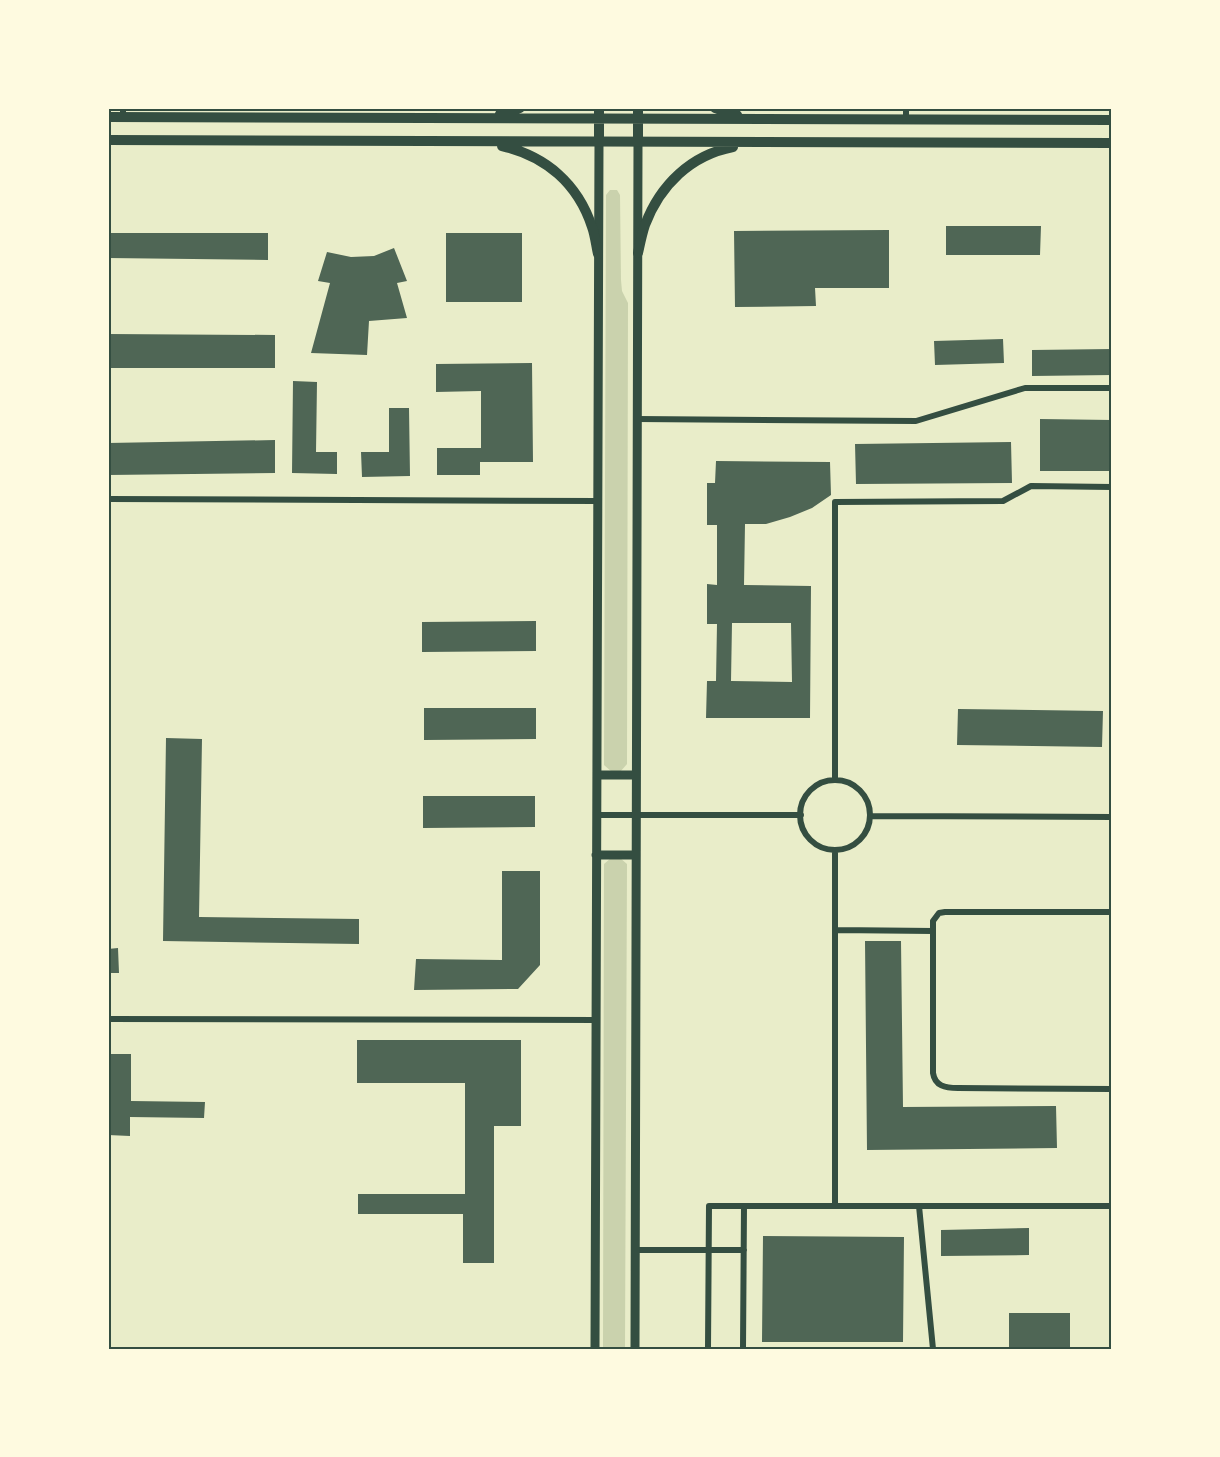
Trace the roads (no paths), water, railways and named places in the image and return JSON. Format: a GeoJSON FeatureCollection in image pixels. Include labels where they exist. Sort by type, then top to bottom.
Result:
{"type":"FeatureCollection","features":[{"type":"Feature","properties":{"kind":"main road"},"geometry":{"type":"LineString","coordinates":[[482,118],[520,108]]}},
{"type":"Feature","properties":{"kind":"main road"},"geometry":{"type":"LineString","coordinates":[[715,108],[755,119]]}},
{"type":"Feature","properties":{"kind":"main road"},"geometry":{"type":"LineString","coordinates":[[108,117],[123,112],[482,118],[638,113],[755,119],[906,114],[1112,120]]}},
{"type":"Feature","properties":{"kind":"main road"},"geometry":{"type":"LineString","coordinates":[[599,113],[599,142]]}},
{"type":"Feature","properties":{"kind":"main road"},"geometry":{"type":"LineString","coordinates":[[638,113],[638,142]]}},
{"type":"Feature","properties":{"kind":"main road"},"geometry":{"type":"LineString","coordinates":[[108,140],[1112,143]]}},
{"type":"Feature","properties":{"kind":"main road"},"geometry":{"type":"LineString","coordinates":[[482,141],[515,149],[543,161],[564,178],[582,203],[592,226],[598,254]]}},
{"type":"Feature","properties":{"kind":"main road"},"geometry":{"type":"LineString","coordinates":[[638,253],[649,216],[658,198],[674,177],[696,161],[723,149],[756,142]]}},
{"type":"Feature","properties":{"kind":"street"},"geometry":{"type":"LineString","coordinates":[[595,1349],[599,142]]}},
{"type":"Feature","properties":{"kind":"street"},"geometry":{"type":"LineString","coordinates":[[635,1349],[638,142]]}},
{"type":"Feature","properties":{"kind":"street"},"geometry":{"type":"LineString","coordinates":[[637,418],[916,421],[1025,388],[1112,388]]}},
{"type":"Feature","properties":{"kind":"street"},"geometry":{"type":"LineString","coordinates":[[835,780],[835,502],[1003,501],[1031,486],[1112,487]]}},
{"type":"Feature","properties":{"kind":"street"},"geometry":{"type":"LineString","coordinates":[[108,499],[598,501]]}},
{"type":"Feature","properties":{"kind":"street"},"geometry":{"type":"LineString","coordinates":[[597,775],[636,775]]}},
{"type":"Feature","properties":{"kind":"street"},"geometry":{"type":"LineString","coordinates":[[835,780],[856,787],[864,795],[869,804],[870,816],[869,826],[864,836],[856,844],[835,851],[813,842],[805,833],[801,822],[801,810],[805,798],[813,789],[835,780]]}},
{"type":"Feature","properties":{"kind":"street"},"geometry":{"type":"LineString","coordinates":[[597,815],[801,816]]}},
{"type":"Feature","properties":{"kind":"street"},"geometry":{"type":"LineString","coordinates":[[870,816],[1112,817]]}},
{"type":"Feature","properties":{"kind":"street"},"geometry":{"type":"LineString","coordinates":[[835,851],[835,1206]]}},
{"type":"Feature","properties":{"kind":"street"},"geometry":{"type":"LineString","coordinates":[[596,855],[636,855]]}},
{"type":"Feature","properties":{"kind":"street"},"geometry":{"type":"LineString","coordinates":[[1112,912],[945,912],[939,913],[933,921],[933,1073],[934,1080],[940,1086],[1112,1089]]}},
{"type":"Feature","properties":{"kind":"street"},"geometry":{"type":"LineString","coordinates":[[835,930],[933,931]]}},
{"type":"Feature","properties":{"kind":"street"},"geometry":{"type":"LineString","coordinates":[[108,1019],[596,1020]]}},
{"type":"Feature","properties":{"kind":"street"},"geometry":{"type":"LineString","coordinates":[[708,1349],[709,1206],[1112,1206]]}},
{"type":"Feature","properties":{"kind":"street"},"geometry":{"type":"LineString","coordinates":[[743,1349],[744,1206]]}},
{"type":"Feature","properties":{"kind":"street"},"geometry":{"type":"LineString","coordinates":[[919,1206],[933,1349]]}},
{"type":"Feature","properties":{"kind":"street"},"geometry":{"type":"LineString","coordinates":[[635,1250],[744,1250]]}}]}
